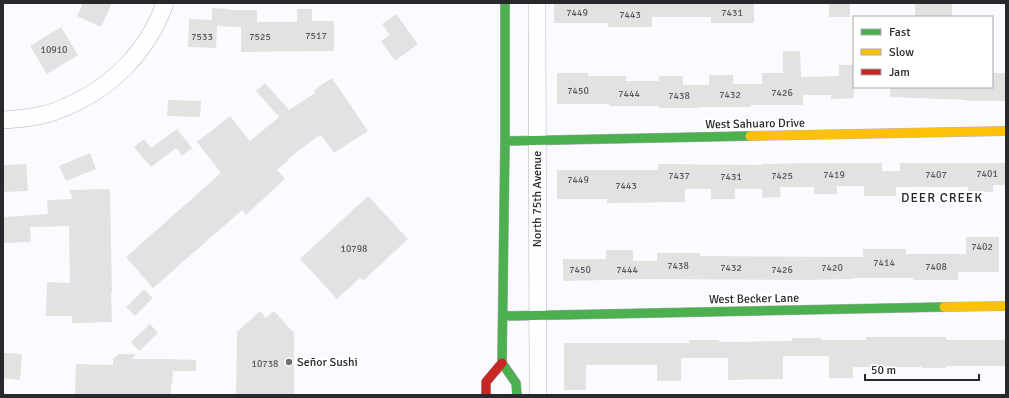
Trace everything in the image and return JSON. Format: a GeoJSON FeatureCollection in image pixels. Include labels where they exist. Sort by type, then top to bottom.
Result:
{"type":"FeatureCollection","features":[{"type":"Feature","properties":{"kind":"street"},"geometry":{"type":"LineString","coordinates":[[3,120],[47,114],[76,102],[103,87],[120,73],[140,51],[151,35],[165,3]]}},
{"type":"Feature","properties":{"kind":"street"},"geometry":{"type":"LineString","coordinates":[[505,3],[502,363],[516,383],[517,395]]}},
{"type":"Feature","properties":{"kind":"street","name":"North 75th Avenue"},"geometry":{"type":"LineString","coordinates":[[537,3],[538,395]]}},
{"type":"Feature","properties":{"kind":"street","name":"West Sahuaro Drive"},"geometry":{"type":"LineString","coordinates":[[505,141],[1006,131]]}},
{"type":"Feature","properties":{"kind":"street","name":"West Becker Lane"},"geometry":{"type":"LineString","coordinates":[[503,316],[1006,306]]}},
{"type":"Feature","properties":{"kind":"street"},"geometry":{"type":"LineString","coordinates":[[487,393],[486,382],[502,363]]}},
{"type":"Feature","properties":{"kind":"building"},"geometry":{"type":"Polygon","coordinates":[[[83,3],[112,3],[101,27],[77,16],[83,3]]]}},
{"type":"Feature","properties":{"kind":"building"},"geometry":{"type":"Polygon","coordinates":[[[554,3],[754,3],[754,23],[711,23],[711,17],[652,17],[652,27],[608,27],[608,23],[554,23],[554,3]]]}},
{"type":"Feature","properties":{"kind":"building"},"geometry":{"type":"Polygon","coordinates":[[[829,3],[850,3],[850,17],[829,17],[829,3]]]}},
{"type":"Feature","properties":{"kind":"building"},"geometry":{"type":"Polygon","coordinates":[[[915,3],[952,3],[952,16],[915,16],[915,3]]]}},
{"type":"Feature","properties":{"kind":"building"},"geometry":{"type":"Polygon","coordinates":[[[212,8],[228,10],[257,10],[257,22],[297,22],[297,9],[312,9],[312,21],[334,21],[334,51],[241,52],[241,27],[217,26],[216,48],[188,47],[189,19],[212,20],[212,8]]]}},
{"type":"Feature","properties":{"kind":"building"},"geometry":{"type":"Polygon","coordinates":[[[396,14],[418,44],[395,61],[381,41],[390,35],[382,24],[396,14]]]}},
{"type":"Feature","properties":{"kind":"building"},"geometry":{"type":"Polygon","coordinates":[[[61,27],[78,55],[47,74],[30,46],[61,27]]]}},
{"type":"Feature","properties":{"kind":"building"},"geometry":{"type":"Polygon","coordinates":[[[783,51],[800,51],[801,77],[839,76],[839,65],[853,65],[854,98],[831,99],[831,95],[803,95],[803,105],[751,105],[751,107],[659,108],[659,106],[609,106],[609,104],[557,104],[557,73],[588,73],[588,76],[626,76],[626,81],[659,81],[659,76],[683,76],[683,85],[709,85],[709,75],[733,75],[733,84],[762,84],[762,73],[783,73],[783,51]]]}},
{"type":"Feature","properties":{"kind":"building"},"geometry":{"type":"Polygon","coordinates":[[[993,73],[1006,73],[1006,101],[967,101],[890,97],[890,88],[993,88],[993,73]]]}},
{"type":"Feature","properties":{"kind":"building"},"geometry":{"type":"Polygon","coordinates":[[[332,78],[368,131],[334,153],[321,135],[319,137],[318,136],[288,159],[289,160],[277,170],[285,179],[246,215],[242,210],[153,288],[126,257],[221,173],[197,142],[230,116],[250,141],[279,117],[256,91],[265,83],[289,110],[315,93],[314,90],[332,78]]]}},
{"type":"Feature","properties":{"kind":"building"},"geometry":{"type":"Polygon","coordinates":[[[168,100],[201,101],[200,117],[167,116],[168,100]]]}},
{"type":"Feature","properties":{"kind":"building"},"geometry":{"type":"Polygon","coordinates":[[[177,129],[192,148],[182,156],[176,148],[151,167],[134,147],[144,139],[151,148],[177,129]]]}},
{"type":"Feature","properties":{"kind":"building"},"geometry":{"type":"Polygon","coordinates":[[[90,153],[96,169],[66,181],[59,166],[90,153]]]}},
{"type":"Feature","properties":{"kind":"building"},"geometry":{"type":"Polygon","coordinates":[[[882,163],[882,171],[900,171],[900,163],[1005,163],[1005,185],[993,185],[993,192],[968,192],[968,187],[896,187],[896,196],[864,196],[864,186],[837,186],[837,194],[814,194],[814,187],[780,187],[781,197],[762,198],[762,189],[735,189],[735,199],[711,199],[711,189],[685,189],[685,202],[607,203],[607,199],[557,199],[557,170],[658,170],[658,164],[762,165],[882,163]]]}},
{"type":"Feature","properties":{"kind":"building"},"geometry":{"type":"Polygon","coordinates":[[[26,164],[28,191],[3,192],[3,165],[26,164]]]}},
{"type":"Feature","properties":{"kind":"building"},"geometry":{"type":"Polygon","coordinates":[[[110,189],[112,322],[72,323],[72,316],[46,316],[47,282],[70,283],[69,226],[30,227],[31,242],[3,243],[3,217],[48,214],[47,200],[73,199],[69,190],[110,189]]]}},
{"type":"Feature","properties":{"kind":"building"},"geometry":{"type":"Polygon","coordinates":[[[368,196],[408,239],[363,281],[360,278],[337,299],[300,259],[368,196]]]}},
{"type":"Feature","properties":{"kind":"building"},"geometry":{"type":"Polygon","coordinates":[[[966,237],[999,237],[999,272],[958,272],[958,280],[853,278],[803,280],[648,279],[563,281],[563,259],[606,259],[606,250],[633,250],[633,261],[657,261],[657,253],[700,253],[700,256],[863,257],[863,249],[906,249],[906,254],[966,254],[966,237]]]}},
{"type":"Feature","properties":{"kind":"building"},"geometry":{"type":"Polygon","coordinates":[[[144,289],[153,298],[135,316],[126,307],[144,289]]]}},
{"type":"Feature","properties":{"kind":"building"},"geometry":{"type":"Polygon","coordinates":[[[260,311],[266,318],[274,311],[294,333],[294,395],[236,395],[237,332],[260,311]]]}},
{"type":"Feature","properties":{"kind":"building"},"geometry":{"type":"Polygon","coordinates":[[[150,324],[158,333],[139,351],[131,342],[150,324]]]}},
{"type":"Feature","properties":{"kind":"building"},"geometry":{"type":"Polygon","coordinates":[[[866,337],[946,337],[946,340],[1006,340],[1006,366],[946,366],[946,368],[853,367],[853,378],[829,378],[829,356],[783,356],[783,379],[728,380],[728,358],[681,358],[681,381],[657,381],[657,365],[586,365],[586,390],[564,390],[564,343],[689,343],[689,340],[719,340],[719,342],[792,341],[792,338],[821,338],[821,340],[866,340],[866,337]]]}},
{"type":"Feature","properties":{"kind":"building"},"geometry":{"type":"Polygon","coordinates":[[[3,353],[22,354],[20,380],[3,378],[3,353]]]}},
{"type":"Feature","properties":{"kind":"building"},"geometry":{"type":"Polygon","coordinates":[[[119,354],[136,354],[132,359],[196,360],[196,371],[173,371],[171,395],[75,395],[76,364],[113,365],[113,359],[119,354]]]}},
{"type":"Feature","properties":{"kind":"traffic: fast"},"geometry":{"type":"LineString","coordinates":[[505,3],[502,363],[516,383],[517,395]]}},
{"type":"Feature","properties":{"kind":"traffic: fast"},"geometry":{"type":"LineString","coordinates":[[505,141],[750,136]]}},
{"type":"Feature","properties":{"kind":"traffic: fast"},"geometry":{"type":"LineString","coordinates":[[503,316],[944,307]]}},
{"type":"Feature","properties":{"kind":"traffic: slow"},"geometry":{"type":"LineString","coordinates":[[750,136],[1006,131]]}},
{"type":"Feature","properties":{"kind":"traffic: slow"},"geometry":{"type":"LineString","coordinates":[[944,307],[1006,306]]}},
{"type":"Feature","properties":{"kind":"traffic: jam"},"geometry":{"type":"LineString","coordinates":[[486,395],[486,382],[502,363]]}},
{"type":"Feature","properties":{"kind":"place","name":"Señor Sushi"},"geometry":{"type":"Point","coordinates":[289,362]}},
{"type":"Feature","properties":{"kind":"district","name":"DEER CREEK"},"geometry":{"type":"Point","coordinates":[942,198]}}]}
